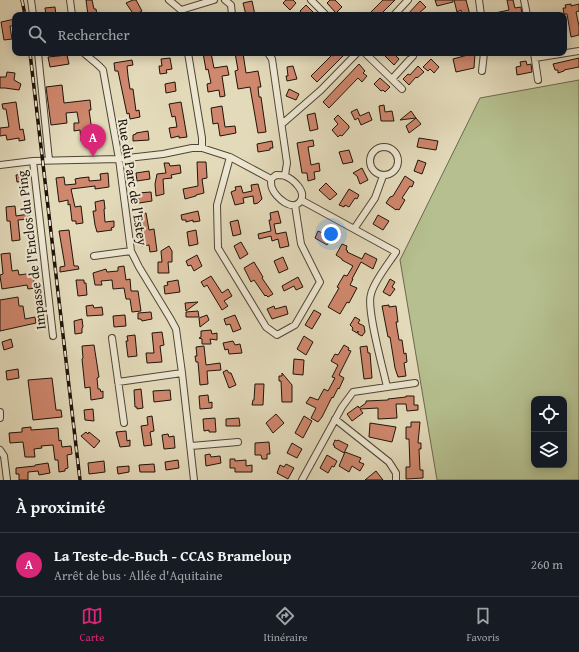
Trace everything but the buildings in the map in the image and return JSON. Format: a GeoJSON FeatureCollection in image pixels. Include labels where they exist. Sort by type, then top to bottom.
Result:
{"type":"FeatureCollection","features":[{"type":"Feature","properties":{"kind":"street"},"geometry":{"type":"LineString","coordinates":[[31,0],[33,12]]}},
{"type":"Feature","properties":{"kind":"street"},"geometry":{"type":"LineString","coordinates":[[70,0],[72,12]]}},
{"type":"Feature","properties":{"kind":"street"},"geometry":{"type":"LineString","coordinates":[[169,0],[180,12]]}},
{"type":"Feature","properties":{"kind":"street"},"geometry":{"type":"LineString","coordinates":[[184,12],[214,0]]}},
{"type":"Feature","properties":{"kind":"street"},"geometry":{"type":"LineString","coordinates":[[225,0],[231,5],[232,12]]}},
{"type":"Feature","properties":{"kind":"street"},"geometry":{"type":"LineString","coordinates":[[397,12],[408,0]]}},
{"type":"Feature","properties":{"kind":"street"},"geometry":{"type":"LineString","coordinates":[[479,0],[481,12]]}},
{"type":"Feature","properties":{"kind":"street"},"geometry":{"type":"LineString","coordinates":[[524,0],[526,12]]}},
{"type":"Feature","properties":{"kind":"street"},"geometry":{"type":"LineString","coordinates":[[313,1],[323,12]]}},
{"type":"Feature","properties":{"kind":"street"},"geometry":{"type":"LineString","coordinates":[[567,52],[579,51]]}},
{"type":"Feature","properties":{"kind":"street"},"geometry":{"type":"LineString","coordinates":[[38,56],[49,160]]}},
{"type":"Feature","properties":{"kind":"street","name":"Rue du Parc de l'Estey"},"geometry":{"type":"LineString","coordinates":[[87,56],[98,63],[103,70],[119,159],[131,251],[176,330],[194,480]]}},
{"type":"Feature","properties":{"kind":"street"},"geometry":{"type":"LineString","coordinates":[[188,56],[202,138],[202,148]]}},
{"type":"Feature","properties":{"kind":"street"},"geometry":{"type":"LineString","coordinates":[[270,56],[272,60],[287,163],[285,176]]}},
{"type":"Feature","properties":{"kind":"street"},"geometry":{"type":"LineString","coordinates":[[282,124],[321,90],[354,56]]}},
{"type":"Feature","properties":{"kind":"street"},"geometry":{"type":"LineString","coordinates":[[368,56],[402,89]]}},
{"type":"Feature","properties":{"kind":"street"},"geometry":{"type":"LineString","coordinates":[[392,79],[413,56]]}},
{"type":"Feature","properties":{"kind":"street"},"geometry":{"type":"LineString","coordinates":[[482,71],[484,56]]}},
{"type":"Feature","properties":{"kind":"street"},"geometry":{"type":"LineString","coordinates":[[534,56],[538,80]]}},
{"type":"Feature","properties":{"kind":"street"},"geometry":{"type":"LineString","coordinates":[[354,229],[375,198],[384,176],[393,173],[398,164],[397,155],[389,148],[385,147],[376,149],[372,152],[369,161],[372,170],[379,175],[384,176]]}},
{"type":"Feature","properties":{"kind":"street"},"geometry":{"type":"LineString","coordinates":[[0,165],[49,160],[119,159],[163,154],[192,148],[202,148],[230,157],[271,179]]}},
{"type":"Feature","properties":{"kind":"street"},"geometry":{"type":"LineString","coordinates":[[230,157],[217,205],[218,248],[266,327],[277,335],[295,326],[320,282],[302,244],[295,205]]}},
{"type":"Feature","properties":{"kind":"street","name":"Impasse de l'Enclos du Ping"},"geometry":{"type":"LineString","coordinates":[[33,161],[53,336]]}},
{"type":"Feature","properties":{"kind":"street"},"geometry":{"type":"LineString","coordinates":[[271,179],[276,175],[285,176],[294,181],[300,188],[301,200]]}},
{"type":"Feature","properties":{"kind":"street"},"geometry":{"type":"LineString","coordinates":[[271,179],[272,188],[279,199],[287,205],[295,205],[301,200]]}},
{"type":"Feature","properties":{"kind":"street"},"geometry":{"type":"LineString","coordinates":[[301,200],[396,252],[373,288],[370,298],[370,311],[387,387]]}},
{"type":"Feature","properties":{"kind":"street"},"geometry":{"type":"LineString","coordinates":[[94,256],[131,251]]}},
{"type":"Feature","properties":{"kind":"street"},"geometry":{"type":"LineString","coordinates":[[112,338],[124,423]]}},
{"type":"Feature","properties":{"kind":"street"},"geometry":{"type":"LineString","coordinates":[[118,382],[182,373]]}},
{"type":"Feature","properties":{"kind":"street"},"geometry":{"type":"LineString","coordinates":[[302,480],[335,419],[353,392],[416,383]]}},
{"type":"Feature","properties":{"kind":"street"},"geometry":{"type":"LineString","coordinates":[[0,412],[0,418]]}},
{"type":"Feature","properties":{"kind":"street"},"geometry":{"type":"LineString","coordinates":[[335,419],[389,462],[396,473],[396,480]]}},
{"type":"Feature","properties":{"kind":"street"},"geometry":{"type":"LineString","coordinates":[[191,446],[238,442]]}},
{"type":"Feature","properties":{"kind":"street"},"geometry":{"type":"LineString","coordinates":[[0,450],[4,456],[7,480]]}},
{"type":"Feature","properties":{"kind":"green space"},"geometry":{"type":"Polygon","coordinates":[[[579,80],[579,480],[437,480],[400,260],[480,98],[579,80]]]}},
{"type":"Feature","properties":{"kind":"railway"},"geometry":{"type":"LineString","coordinates":[[22,0],[24,12]]}},
{"type":"Feature","properties":{"kind":"railway"},"geometry":{"type":"LineString","coordinates":[[30,56],[80,480]]}},
{"type":"Feature","properties":{"kind":"place","name":"La Teste-de-Buch - CCAS Brameloup"},"geometry":{"type":"Point","coordinates":[93,157]}}]}
